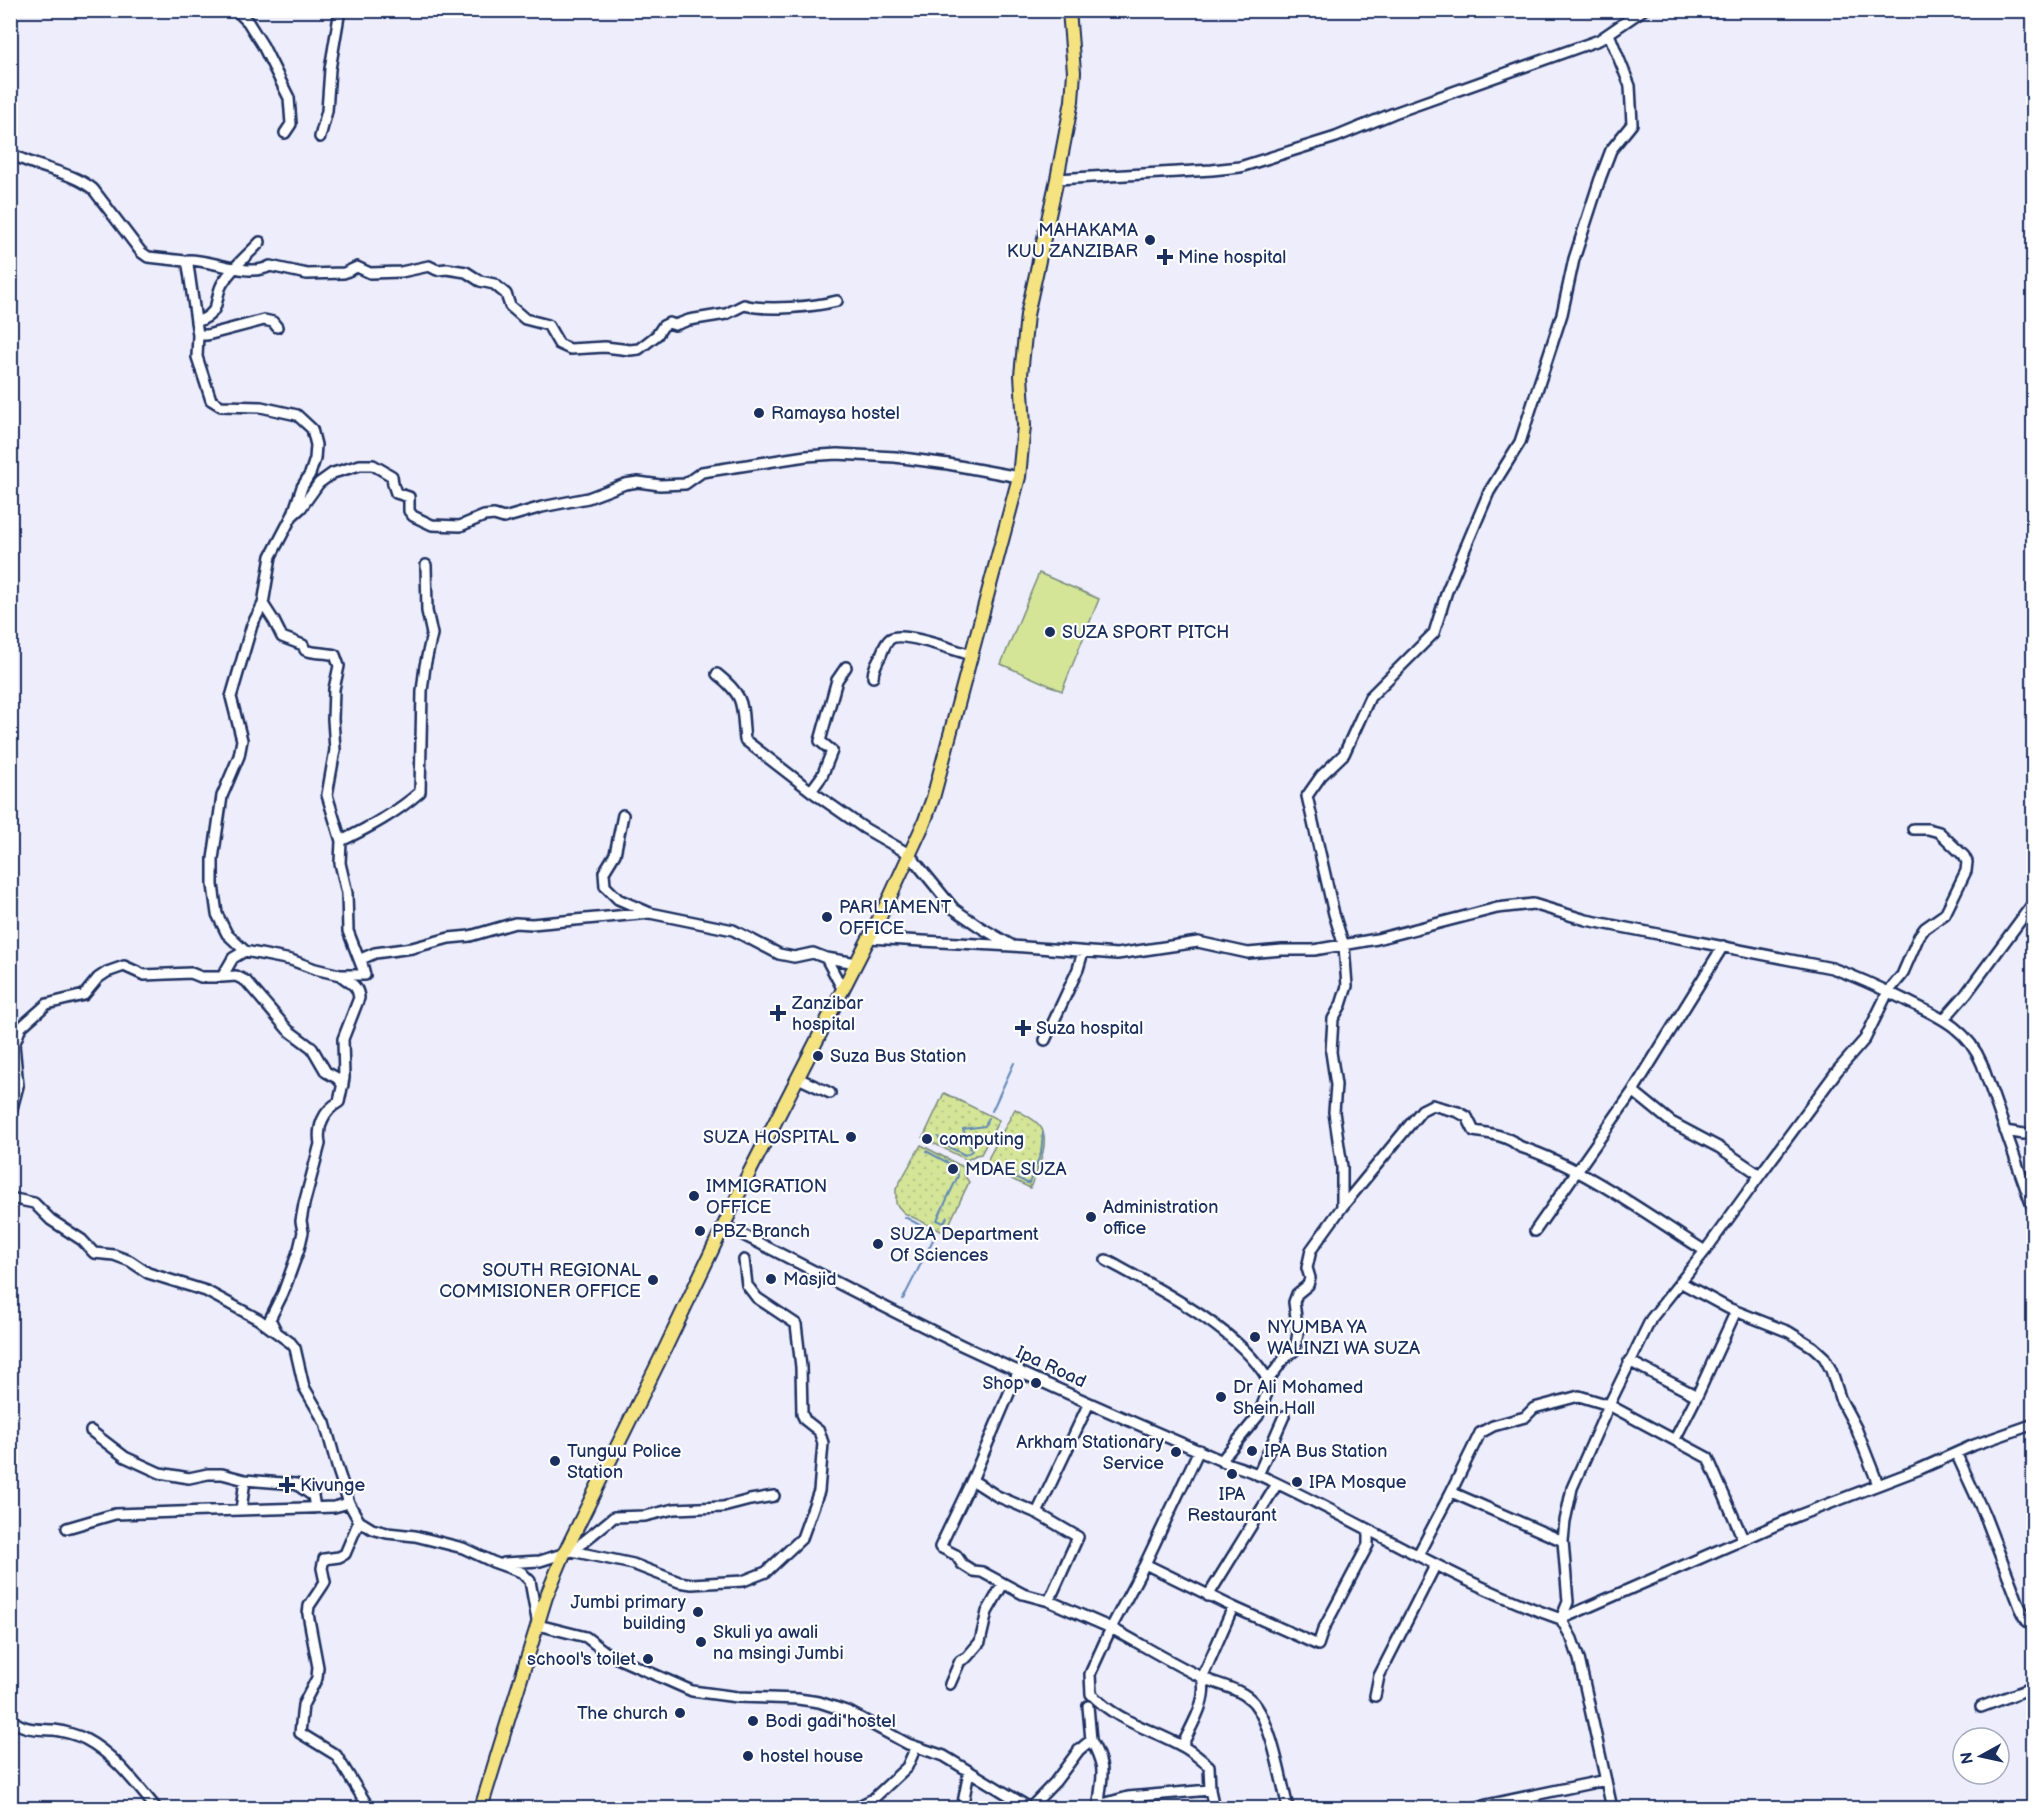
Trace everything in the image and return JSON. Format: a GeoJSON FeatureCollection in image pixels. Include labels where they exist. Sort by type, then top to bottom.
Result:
{"type":"FeatureCollection","features":[{"type":"Feature","properties":{"kind":"main road"},"geometry":{"type":"LineString","coordinates":[[480,1809],[546,1597],[744,1183],[869,938],[924,823],[933,798],[1019,477],[1024,426],[1021,375],[1027,315],[1058,179],[1072,101],[1074,72],[1069,10]]}},
{"type":"Feature","properties":{"kind":"street"},"geometry":{"type":"LineString","coordinates":[[236,10],[248,22],[263,46],[289,98],[291,124],[285,133]]}},
{"type":"Feature","properties":{"kind":"street"},"geometry":{"type":"LineString","coordinates":[[320,138],[327,111],[330,69],[340,10]]}},
{"type":"Feature","properties":{"kind":"street"},"geometry":{"type":"LineString","coordinates":[[1058,179],[1240,167],[1336,137],[1394,113],[1592,42],[1609,34],[1643,10]]}},
{"type":"Feature","properties":{"kind":"street"},"geometry":{"type":"LineString","coordinates":[[1342,1207],[1342,1167],[1335,1113],[1336,1085],[1330,1052],[1332,1020],[1341,1005],[1347,986],[1344,946],[1334,914],[1307,796],[1322,776],[1344,754],[1370,697],[1434,633],[1447,591],[1489,492],[1520,442],[1562,314],[1574,259],[1600,179],[1611,150],[1632,124],[1630,86],[1609,34]]}},
{"type":"Feature","properties":{"kind":"street"},"geometry":{"type":"LineString","coordinates":[[10,153],[23,161],[84,182],[93,189],[141,252],[148,257],[185,261],[188,265],[198,335],[197,357],[211,400],[221,406],[261,407],[297,415],[312,429],[316,445],[315,459],[292,516],[271,556],[263,604],[252,625],[231,697],[242,740],[222,796],[213,859],[213,885],[217,914],[227,934],[245,951],[291,960],[340,975],[365,975]]}},
{"type":"Feature","properties":{"kind":"street"},"geometry":{"type":"LineString","coordinates":[[196,322],[214,310],[222,282],[260,243]]}},
{"type":"Feature","properties":{"kind":"street"},"geometry":{"type":"LineString","coordinates":[[189,260],[248,271],[262,271],[270,266],[307,274],[344,273],[357,267],[370,273],[409,271],[429,266],[437,270],[466,272],[480,281],[494,284],[506,294],[510,306],[525,319],[548,325],[559,344],[576,350],[605,346],[639,350],[669,323],[675,324],[726,314],[744,305],[754,308],[787,307],[837,301]]}},
{"type":"Feature","properties":{"kind":"street"},"geometry":{"type":"LineString","coordinates":[[198,335],[207,335],[264,320],[273,322],[277,327]]}},
{"type":"Feature","properties":{"kind":"street"},"geometry":{"type":"LineString","coordinates":[[292,516],[319,483],[333,472],[360,465],[373,465],[392,476],[396,493],[409,497],[409,511],[413,516],[439,527],[460,526],[484,516],[494,515],[504,518],[542,507],[588,498],[611,488],[632,483],[675,486],[685,484],[702,472],[806,456],[837,454],[895,457],[1019,477]]}},
{"type":"Feature","properties":{"kind":"street"},"geometry":{"type":"LineString","coordinates":[[341,841],[380,822],[402,808],[420,792],[422,691],[432,634],[427,610],[426,565]]}},
{"type":"Feature","properties":{"kind":"street"},"geometry":{"type":"LineString","coordinates":[[263,604],[282,636],[303,645],[305,650],[335,655],[339,666],[334,689],[335,750],[327,795],[341,841],[340,863],[347,893],[348,931],[365,975]]}},
{"type":"Feature","properties":{"kind":"street"},"geometry":{"type":"LineString","coordinates":[[873,677],[885,646],[890,639],[896,636],[972,655]]}},
{"type":"Feature","properties":{"kind":"street"},"geometry":{"type":"LineString","coordinates":[[811,791],[822,776],[832,751],[820,741],[837,680],[846,667]]}},
{"type":"Feature","properties":{"kind":"street"},"geometry":{"type":"LineString","coordinates":[[717,674],[741,697],[746,740],[811,791],[864,828],[909,854],[954,909],[1012,946]]}},
{"type":"Feature","properties":{"kind":"street"},"geometry":{"type":"LineString","coordinates":[[623,815],[615,854],[604,872],[604,886],[618,898],[650,913],[733,930],[778,954],[794,957],[813,953],[856,963]]}},
{"type":"Feature","properties":{"kind":"street"},"geometry":{"type":"LineString","coordinates":[[1561,1619],[1568,1602],[1563,1541],[1572,1488],[1629,1361],[1651,1319],[1705,1251],[1837,1071],[1865,1039],[1888,992],[1902,975],[1925,928],[1945,914],[1966,871],[1964,856],[1939,832],[1913,829]]}},
{"type":"Feature","properties":{"kind":"street"},"geometry":{"type":"LineString","coordinates":[[1944,1019],[1966,994],[2034,902]]}},
{"type":"Feature","properties":{"kind":"street"},"geometry":{"type":"LineString","coordinates":[[869,938],[1117,954],[1198,942],[1248,952],[1314,951],[1377,939],[1497,908],[1533,904],[1586,920],[1832,968],[1860,978],[1944,1019],[1976,1050],[2034,1212]]}},
{"type":"Feature","properties":{"kind":"street"},"geometry":{"type":"LineString","coordinates":[[365,975],[361,959],[375,953],[470,936],[515,923],[532,924],[650,913]]}},
{"type":"Feature","properties":{"kind":"street"},"geometry":{"type":"LineString","coordinates":[[1535,1231],[1633,1091],[1723,946]]}},
{"type":"Feature","properties":{"kind":"street"},"geometry":{"type":"LineString","coordinates":[[222,976],[233,958],[245,951]]}},
{"type":"Feature","properties":{"kind":"street"},"geometry":{"type":"LineString","coordinates":[[1045,1040],[1078,969],[1083,952]]}},
{"type":"Feature","properties":{"kind":"street"},"geometry":{"type":"LineString","coordinates":[[826,957],[843,990]]}},
{"type":"Feature","properties":{"kind":"street"},"geometry":{"type":"LineString","coordinates":[[10,1116],[18,1086],[14,1045],[21,1027],[47,1004],[84,995],[98,978],[124,966],[144,975],[191,973],[201,977],[236,976],[246,981],[288,1030],[312,1048],[326,1072],[337,1078],[343,1085]]}},
{"type":"Feature","properties":{"kind":"street"},"geometry":{"type":"LineString","coordinates":[[281,1338],[270,1319],[283,1293],[299,1249],[303,1232],[302,1212],[320,1144],[318,1134],[321,1121],[339,1102],[343,1085],[343,1039],[358,998],[357,987],[340,975]]}},
{"type":"Feature","properties":{"kind":"street"},"geometry":{"type":"LineString","coordinates":[[798,1078],[830,1094]]}},
{"type":"Feature","properties":{"kind":"street"},"geometry":{"type":"LineString","coordinates":[[1633,1091],[1671,1122],[1720,1148],[1760,1175]]}},
{"type":"Feature","properties":{"kind":"street"},"geometry":{"type":"LineString","coordinates":[[1221,1461],[1258,1416],[1267,1393],[1268,1380],[1284,1359],[1295,1350],[1298,1333],[1293,1302],[1297,1294],[1308,1285],[1310,1278],[1307,1268],[1311,1250],[1342,1207],[1422,1110],[1432,1105],[1458,1112],[1467,1117],[1474,1131],[1495,1134],[1512,1140],[1516,1145],[1532,1149],[1576,1171],[1705,1251]]}},
{"type":"Feature","properties":{"kind":"street"},"geometry":{"type":"LineString","coordinates":[[2005,1131],[2024,1134],[2034,1132]]}},
{"type":"Feature","properties":{"kind":"street"},"geometry":{"type":"LineString","coordinates":[[10,1198],[34,1203],[51,1220],[82,1240],[94,1253],[114,1255],[130,1261],[148,1273],[206,1291],[258,1319],[294,1348],[304,1387],[325,1423],[349,1503],[359,1521],[372,1529],[387,1533],[415,1536],[463,1548],[521,1572],[530,1581],[538,1625],[586,1637],[608,1654],[692,1691],[737,1697],[798,1699],[819,1702],[849,1712],[916,1747],[944,1756],[1030,1808],[1055,1782],[1079,1750],[1091,1740]]}},
{"type":"Feature","properties":{"kind":"street","name":"Ipa Road"},"geometry":{"type":"LineString","coordinates":[[724,1226],[961,1345],[1221,1461],[1258,1475],[1418,1555],[1435,1566],[1517,1604],[1561,1619]]}},
{"type":"Feature","properties":{"kind":"street"},"geometry":{"type":"LineString","coordinates":[[568,1552],[633,1564],[679,1582],[692,1584],[743,1581],[766,1572],[802,1538],[819,1491],[823,1443],[819,1431],[805,1420],[802,1414],[801,1367],[796,1324],[757,1299],[747,1285],[744,1260]]}},
{"type":"Feature","properties":{"kind":"street"},"geometry":{"type":"LineString","coordinates":[[1106,1260],[1161,1290],[1218,1328],[1248,1353],[1268,1380]]}},
{"type":"Feature","properties":{"kind":"street"},"geometry":{"type":"LineString","coordinates":[[1680,1282],[1711,1300],[1789,1332],[1814,1347],[1831,1370],[1840,1398],[1856,1428],[1878,1484]]}},
{"type":"Feature","properties":{"kind":"street"},"geometry":{"type":"LineString","coordinates":[[1675,1439],[1736,1311]]}},
{"type":"Feature","properties":{"kind":"street"},"geometry":{"type":"LineString","coordinates":[[1629,1361],[1697,1396]]}},
{"type":"Feature","properties":{"kind":"street"},"geometry":{"type":"LineString","coordinates":[[1018,1370],[972,1480],[940,1547],[956,1555],[962,1564],[973,1571],[982,1572],[1035,1599],[1048,1601],[1111,1628],[1202,1678],[1238,1691],[1253,1702],[1263,1717],[1288,1809]]}},
{"type":"Feature","properties":{"kind":"street"},"geometry":{"type":"LineString","coordinates":[[1418,1555],[1480,1433],[1493,1426],[1526,1417],[1534,1408],[1579,1396],[1609,1405],[1708,1458],[1743,1539]]}},
{"type":"Feature","properties":{"kind":"street"},"geometry":{"type":"LineString","coordinates":[[1037,1513],[1089,1403]]}},
{"type":"Feature","properties":{"kind":"street"},"geometry":{"type":"LineString","coordinates":[[1258,1475],[1284,1416]]}},
{"type":"Feature","properties":{"kind":"street"},"geometry":{"type":"LineString","coordinates":[[1561,1619],[1743,1539],[2034,1424]]}},
{"type":"Feature","properties":{"kind":"street"},"geometry":{"type":"LineString","coordinates":[[91,1431],[125,1457],[160,1473],[189,1478],[222,1474],[245,1480],[296,1484],[313,1496],[315,1508]]}},
{"type":"Feature","properties":{"kind":"street"},"geometry":{"type":"LineString","coordinates":[[1199,1450],[1145,1564],[1111,1628],[1090,1674],[1089,1684],[1091,1694],[1111,1712],[1182,1746],[1209,1766],[1214,1809]]}},
{"type":"Feature","properties":{"kind":"street"},"geometry":{"type":"LineString","coordinates":[[1956,1453],[1985,1516],[2020,1607],[2027,1621],[2034,1626]]}},
{"type":"Feature","properties":{"kind":"street"},"geometry":{"type":"LineString","coordinates":[[241,1510],[245,1480]]}},
{"type":"Feature","properties":{"kind":"street"},"geometry":{"type":"LineString","coordinates":[[972,1480],[997,1496],[1037,1513],[1078,1537],[1048,1601]]}},
{"type":"Feature","properties":{"kind":"street"},"geometry":{"type":"LineString","coordinates":[[1209,1596],[1277,1484]]}},
{"type":"Feature","properties":{"kind":"street"},"geometry":{"type":"LineString","coordinates":[[1451,1492],[1563,1541]]}},
{"type":"Feature","properties":{"kind":"street"},"geometry":{"type":"LineString","coordinates":[[493,1562],[540,1561],[568,1552],[614,1518],[645,1516],[674,1509],[723,1507],[774,1496]]}},
{"type":"Feature","properties":{"kind":"street"},"geometry":{"type":"LineString","coordinates":[[67,1528],[116,1514],[315,1508],[349,1503]]}},
{"type":"Feature","properties":{"kind":"street"},"geometry":{"type":"LineString","coordinates":[[359,1521],[345,1554],[324,1559],[322,1568],[325,1582],[309,1606],[308,1614],[318,1667],[317,1678],[303,1705],[300,1733],[336,1755],[369,1809]]}},
{"type":"Feature","properties":{"kind":"street"},"geometry":{"type":"LineString","coordinates":[[1145,1564],[1209,1596],[1318,1645],[1323,1630],[1368,1545],[1368,1530]]}},
{"type":"Feature","properties":{"kind":"street"},"geometry":{"type":"LineString","coordinates":[[1376,1696],[1379,1676],[1435,1566]]}},
{"type":"Feature","properties":{"kind":"street"},"geometry":{"type":"LineString","coordinates":[[950,1684],[960,1661],[968,1657],[980,1642],[987,1612],[1003,1584]]}},
{"type":"Feature","properties":{"kind":"street"},"geometry":{"type":"LineString","coordinates":[[1182,1746],[1203,1698],[1205,1688],[1202,1678],[1233,1607]]}},
{"type":"Feature","properties":{"kind":"street"},"geometry":{"type":"LineString","coordinates":[[1561,1619],[1572,1639],[1579,1659],[1612,1809]]}},
{"type":"Feature","properties":{"kind":"street"},"geometry":{"type":"LineString","coordinates":[[1981,1707],[2034,1688]]}},
{"type":"Feature","properties":{"kind":"street"},"geometry":{"type":"LineString","coordinates":[[1088,1706],[1091,1740],[1104,1772],[1099,1807],[1128,1797],[1210,1790]]}},
{"type":"Feature","properties":{"kind":"street"},"geometry":{"type":"LineString","coordinates":[[10,1717],[26,1728],[57,1730],[85,1739],[111,1757],[156,1809]]}},
{"type":"Feature","properties":{"kind":"street"},"geometry":{"type":"LineString","coordinates":[[855,1809],[873,1799],[907,1767],[916,1747]]}},
{"type":"Feature","properties":{"kind":"street"},"geometry":{"type":"LineString","coordinates":[[962,1809],[969,1772]]}},
{"type":"Feature","properties":{"kind":"street"},"geometry":{"type":"LineString","coordinates":[[1472,1809],[1606,1780]]}},
{"type":"Feature","properties":{"kind":"green space","name":"SUZA SPORT PITCH"},"geometry":{"type":"Polygon","coordinates":[[[1039,573],[1099,599],[1062,691],[1001,664],[1039,573]]]}},
{"type":"Feature","properties":{"kind":"green space"},"geometry":{"type":"Polygon","coordinates":[[[944,1093],[999,1120],[981,1154],[967,1160],[923,1138],[944,1093]]]}},
{"type":"Feature","properties":{"kind":"green space"},"geometry":{"type":"Polygon","coordinates":[[[1015,1109],[1031,1118],[1043,1131],[1042,1156],[1030,1188],[991,1169],[988,1163],[1015,1109]]]}},
{"type":"Feature","properties":{"kind":"green space"},"geometry":{"type":"Polygon","coordinates":[[[921,1145],[963,1167],[964,1175],[969,1182],[945,1233],[904,1213],[896,1204],[896,1189],[921,1145]]]}},
{"type":"Feature","properties":{"kind":"waterway"},"geometry":{"type":"LineString","coordinates":[[992,1111],[1014,1063]]}},
{"type":"Feature","properties":{"kind":"waterway"},"geometry":{"type":"LineString","coordinates":[[938,1137],[943,1144],[965,1155],[972,1151],[963,1129],[985,1126],[988,1118]]}},
{"type":"Feature","properties":{"kind":"waterway"},"geometry":{"type":"LineString","coordinates":[[999,1169],[1029,1183],[1041,1153],[1043,1133]]}},
{"type":"Feature","properties":{"kind":"waterway"},"geometry":{"type":"LineString","coordinates":[[926,1151],[956,1167],[958,1176],[937,1220],[944,1223],[947,1217]]}},
{"type":"Feature","properties":{"kind":"waterway"},"geometry":{"type":"LineString","coordinates":[[903,1299],[936,1234],[905,1217]]}},
{"type":"Feature","properties":{"kind":"place","name":"MAHAKAMA KUU ZANZIBAR"},"geometry":{"type":"Point","coordinates":[1150,240]}},
{"type":"Feature","properties":{"kind":"place","name":"Mine hospital"},"geometry":{"type":"Point","coordinates":[1165,257]}},
{"type":"Feature","properties":{"kind":"place","name":"Ramaysa hostel"},"geometry":{"type":"Point","coordinates":[759,413]}},
{"type":"Feature","properties":{"kind":"place","name":"SUZA SPORT PITCH"},"geometry":{"type":"Point","coordinates":[1050,632]}},
{"type":"Feature","properties":{"kind":"place","name":"PARLIAMENT OFFICE"},"geometry":{"type":"Point","coordinates":[827,917]}},
{"type":"Feature","properties":{"kind":"place","name":"Zanzibar hospital"},"geometry":{"type":"Point","coordinates":[778,1013]}},
{"type":"Feature","properties":{"kind":"place","name":"Suza hospital"},"geometry":{"type":"Point","coordinates":[1023,1028]}},
{"type":"Feature","properties":{"kind":"place","name":"Suza Bus Station"},"geometry":{"type":"Point","coordinates":[818,1056]}},
{"type":"Feature","properties":{"kind":"place","name":"SUZA HOSPITAL"},"geometry":{"type":"Point","coordinates":[851,1137]}},
{"type":"Feature","properties":{"kind":"place","name":"computing"},"geometry":{"type":"Point","coordinates":[927,1139]}},
{"type":"Feature","properties":{"kind":"place","name":"MDAE SUZA"},"geometry":{"type":"Point","coordinates":[953,1169]}},
{"type":"Feature","properties":{"kind":"place","name":"IMMIGRATION OFFICE"},"geometry":{"type":"Point","coordinates":[694,1196]}},
{"type":"Feature","properties":{"kind":"place","name":"Administration office"},"geometry":{"type":"Point","coordinates":[1091,1217]}},
{"type":"Feature","properties":{"kind":"place","name":"PBZ Branch"},"geometry":{"type":"Point","coordinates":[700,1231]}},
{"type":"Feature","properties":{"kind":"place","name":"SUZA Department Of Sciences"},"geometry":{"type":"Point","coordinates":[878,1244]}},
{"type":"Feature","properties":{"kind":"place","name":"Masjid"},"geometry":{"type":"Point","coordinates":[771,1279]}},
{"type":"Feature","properties":{"kind":"place","name":"SOUTH REGIONAL COMMISIONER OFFICE"},"geometry":{"type":"Point","coordinates":[653,1280]}},
{"type":"Feature","properties":{"kind":"place","name":"NYUMBA YA WALINZI WA SUZA"},"geometry":{"type":"Point","coordinates":[1255,1337]}},
{"type":"Feature","properties":{"kind":"place","name":"Shop"},"geometry":{"type":"Point","coordinates":[1036,1383]}},
{"type":"Feature","properties":{"kind":"place","name":"Dr Ali Mohamed Shein Hall"},"geometry":{"type":"Point","coordinates":[1221,1397]}},
{"type":"Feature","properties":{"kind":"place","name":"IPA Bus Station"},"geometry":{"type":"Point","coordinates":[1252,1451]}},
{"type":"Feature","properties":{"kind":"place","name":"Arkham Stationary Service"},"geometry":{"type":"Point","coordinates":[1176,1452]}},
{"type":"Feature","properties":{"kind":"place","name":"Tunguu Police Station"},"geometry":{"type":"Point","coordinates":[555,1461]}},
{"type":"Feature","properties":{"kind":"place","name":"IPA Restaurant"},"geometry":{"type":"Point","coordinates":[1232,1474]}},
{"type":"Feature","properties":{"kind":"place","name":"IPA Mosque"},"geometry":{"type":"Point","coordinates":[1297,1482]}},
{"type":"Feature","properties":{"kind":"place","name":"Kivunge"},"geometry":{"type":"Point","coordinates":[287,1485]}},
{"type":"Feature","properties":{"kind":"place","name":"Jumbi primary building"},"geometry":{"type":"Point","coordinates":[698,1612]}},
{"type":"Feature","properties":{"kind":"place","name":"Skuli ya awali na msingi Jumbi"},"geometry":{"type":"Point","coordinates":[701,1642]}},
{"type":"Feature","properties":{"kind":"place","name":"school's toilet"},"geometry":{"type":"Point","coordinates":[648,1659]}},
{"type":"Feature","properties":{"kind":"place","name":"The church"},"geometry":{"type":"Point","coordinates":[680,1713]}},
{"type":"Feature","properties":{"kind":"place","name":"Bodi gadi hostel"},"geometry":{"type":"Point","coordinates":[753,1721]}},
{"type":"Feature","properties":{"kind":"place","name":"hostel house"},"geometry":{"type":"Point","coordinates":[748,1756]}}]}
